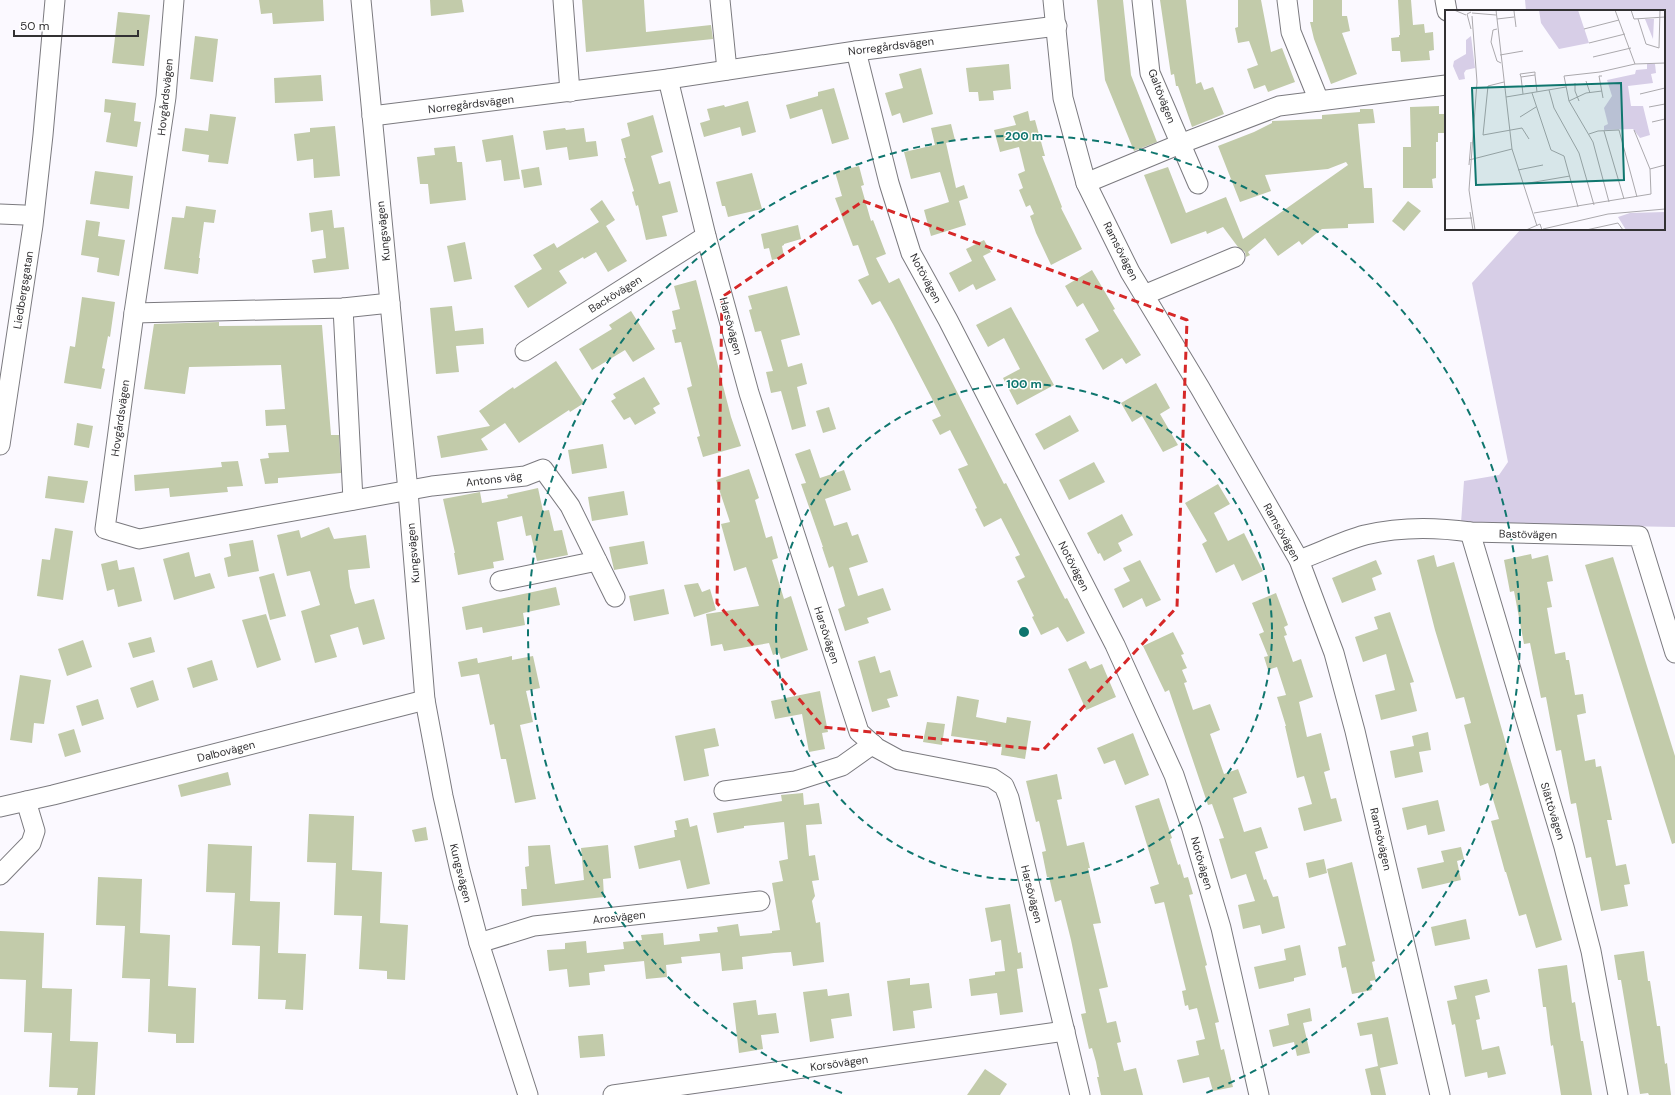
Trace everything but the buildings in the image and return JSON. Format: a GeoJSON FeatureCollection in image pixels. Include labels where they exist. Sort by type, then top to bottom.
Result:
{"type":"FeatureCollection","features":[{"type":"Feature","properties":{"kind":"street","name":"Liedbergsgatan"},"geometry":{"type":"LineString","coordinates":[[0,445],[33,225],[55,0]]}},
{"type":"Feature","properties":{"kind":"street","name":"Hovgårdsvägen"},"geometry":{"type":"LineString","coordinates":[[174,0],[166,97],[134,313],[105,529],[139,539],[408,491]]}},
{"type":"Feature","properties":{"kind":"street","name":"Kungsvägen"},"geometry":{"type":"LineString","coordinates":[[361,0],[408,491],[425,700],[443,796],[479,942],[528,1095]]}},
{"type":"Feature","properties":{"kind":"street"},"geometry":{"type":"LineString","coordinates":[[562,0],[570,92]]}},
{"type":"Feature","properties":{"kind":"street"},"geometry":{"type":"LineString","coordinates":[[720,0],[727,70]]}},
{"type":"Feature","properties":{"kind":"street","name":"Ramsövägen"},"geometry":{"type":"LineString","coordinates":[[1053,0],[1063,98],[1086,183],[1130,272],[1200,388],[1299,560],[1334,653],[1355,731],[1440,1095]]}},
{"type":"Feature","properties":{"kind":"street","name":"Galtövägen"},"geometry":{"type":"LineString","coordinates":[[1142,0],[1150,73],[1198,184]]}},
{"type":"Feature","properties":{"kind":"street"},"geometry":{"type":"LineString","coordinates":[[1287,0],[1291,32],[1319,101]]}},
{"type":"Feature","properties":{"kind":"street"},"geometry":{"type":"LineString","coordinates":[[1446,0],[1447,10]]}},
{"type":"Feature","properties":{"kind":"street","name":"Norregårdsvägen"},"geometry":{"type":"LineString","coordinates":[[372,116],[668,80],[856,51],[1056,26]]}},
{"type":"Feature","properties":{"kind":"street","name":"Notövägen"},"geometry":{"type":"LineString","coordinates":[[856,51],[889,183],[912,252],[956,334],[1115,645],[1174,775],[1192,829],[1221,928],[1259,1095]]}},
{"type":"Feature","properties":{"kind":"street","name":"Harsövägen"},"geometry":{"type":"LineString","coordinates":[[668,80],[706,236],[749,393],[859,732],[873,744],[899,760],[992,778],[1004,786],[1009,798],[1080,1095]]}},
{"type":"Feature","properties":{"kind":"street"},"geometry":{"type":"LineString","coordinates":[[1086,183],[1180,144],[1279,106],[1445,85]]}},
{"type":"Feature","properties":{"kind":"street","name":"Liedbergsgatan"},"geometry":{"type":"LineString","coordinates":[[0,355],[24,215],[43,134]]}},
{"type":"Feature","properties":{"kind":"street"},"geometry":{"type":"LineString","coordinates":[[0,214],[24,215]]}},
{"type":"Feature","properties":{"kind":"street","name":"Backövägen"},"geometry":{"type":"LineString","coordinates":[[525,351],[706,236]]}},
{"type":"Feature","properties":{"kind":"street"},"geometry":{"type":"LineString","coordinates":[[1144,296],[1235,257]]}},
{"type":"Feature","properties":{"kind":"street"},"geometry":{"type":"LineString","coordinates":[[134,313],[343,308],[390,303]]}},
{"type":"Feature","properties":{"kind":"street"},"geometry":{"type":"LineString","coordinates":[[343,308],[353,500]]}},
{"type":"Feature","properties":{"kind":"street","name":"Antons väg"},"geometry":{"type":"LineString","coordinates":[[408,491],[432,486],[525,476],[543,469],[570,506],[615,597]]}},
{"type":"Feature","properties":{"kind":"street","name":"Bastövägen"},"geometry":{"type":"LineString","coordinates":[[1299,560],[1364,535],[1394,530],[1451,530],[1470,532],[1640,536],[1675,654]]}},
{"type":"Feature","properties":{"kind":"street","name":"Slättövägen"},"geometry":{"type":"LineString","coordinates":[[1470,532],[1564,847],[1591,951],[1618,1095]]}},
{"type":"Feature","properties":{"kind":"street"},"geometry":{"type":"LineString","coordinates":[[500,581],[597,562]]}},
{"type":"Feature","properties":{"kind":"street","name":"Dalbovägen"},"geometry":{"type":"LineString","coordinates":[[0,807],[425,700]]}},
{"type":"Feature","properties":{"kind":"street"},"geometry":{"type":"LineString","coordinates":[[724,791],[795,781],[842,766],[873,744]]}},
{"type":"Feature","properties":{"kind":"street"},"geometry":{"type":"LineString","coordinates":[[0,875],[31,843],[35,831],[26,801]]}},
{"type":"Feature","properties":{"kind":"street","name":"Arosvägen"},"geometry":{"type":"LineString","coordinates":[[479,942],[534,926],[760,901]]}},
{"type":"Feature","properties":{"kind":"street","name":"Korsövägen"},"geometry":{"type":"LineString","coordinates":[[613,1095],[1065,1031]]}},
{"type":"Feature","properties":{"kind":"highlighted area"},"geometry":{"type":"Polygon","coordinates":[[[863,201],[1187,320],[1177,607],[1043,750],[823,727],[717,603],[722,297],[863,201]]]}},
{"type":"Feature","properties":{"kind":"shaded area"},"geometry":{"type":"Polygon","coordinates":[[[1525,0],[1675,0],[1675,527],[1461,523],[1464,481],[1499,475],[1508,462],[1472,283],[1520,230],[1665,230],[1665,10],[1526,10],[1525,0]]]}}]}
